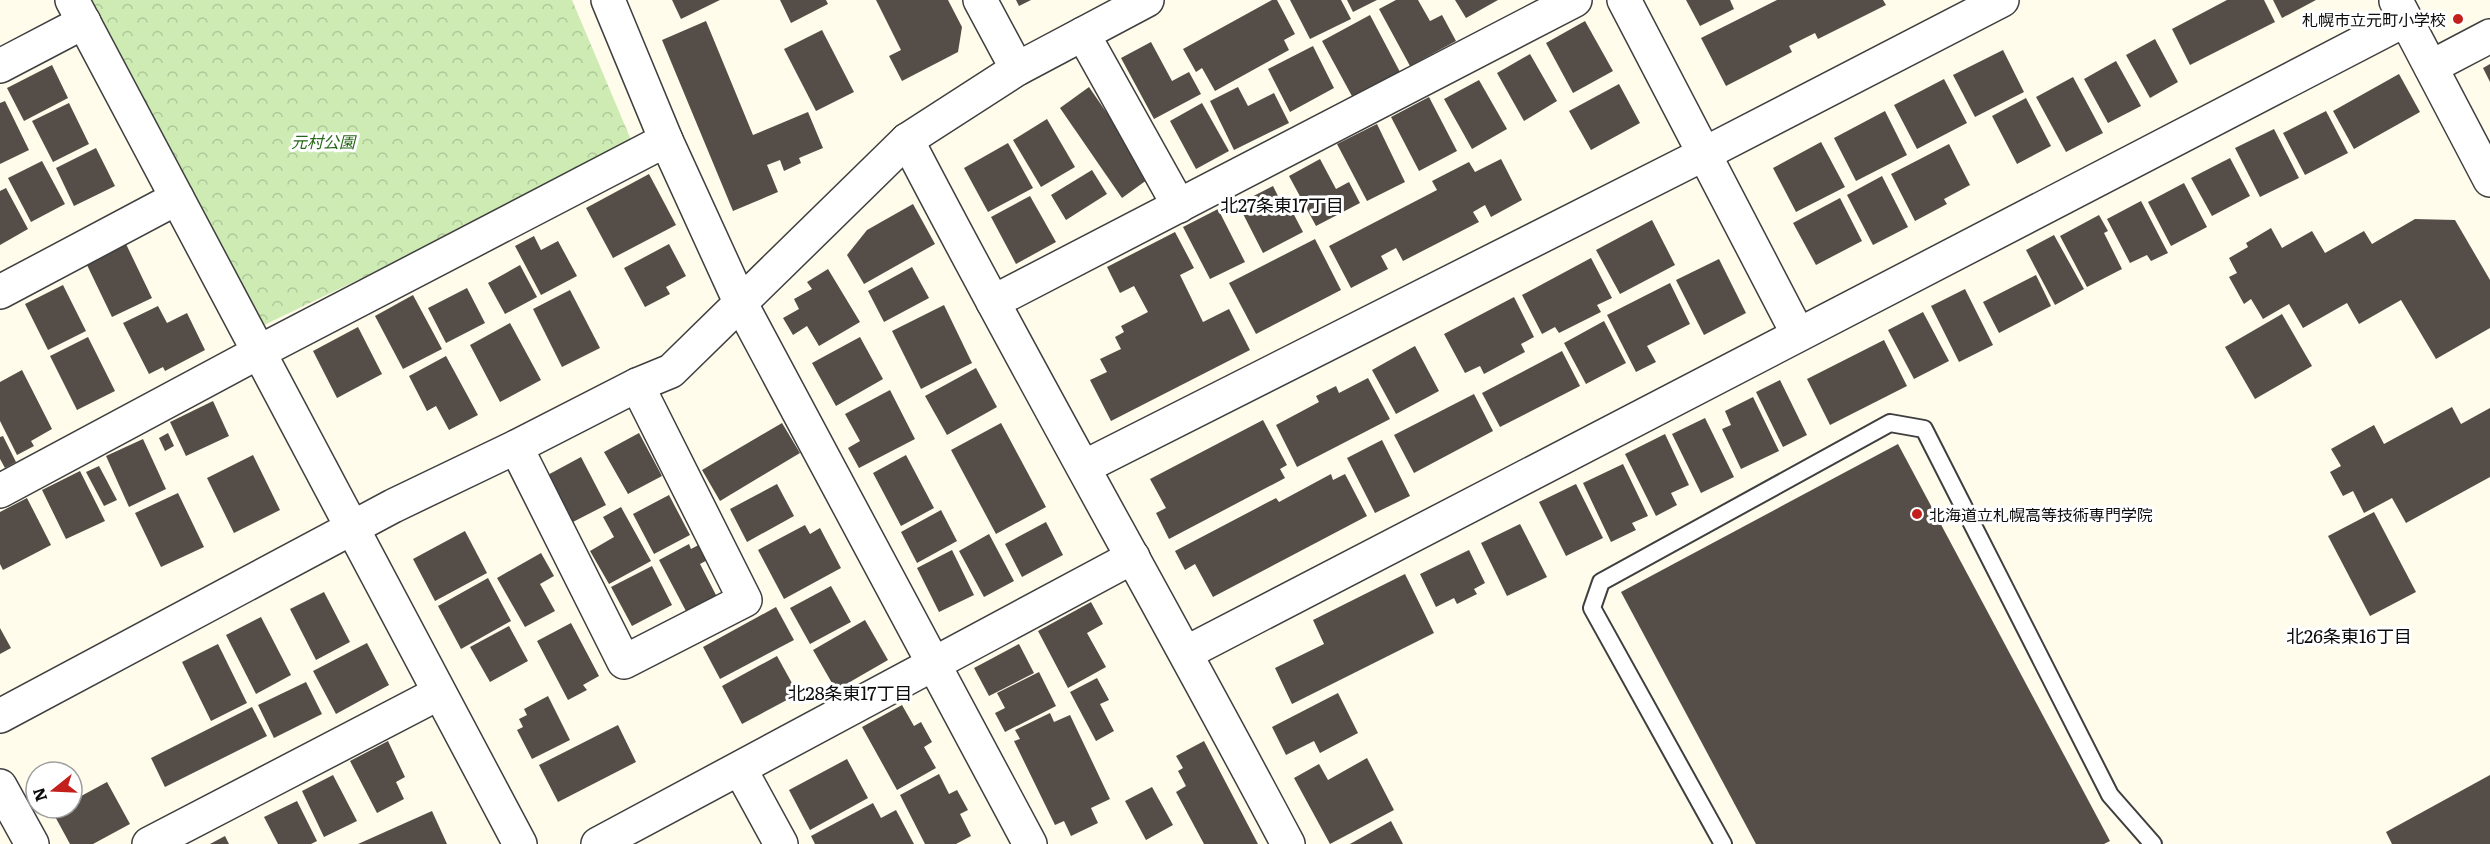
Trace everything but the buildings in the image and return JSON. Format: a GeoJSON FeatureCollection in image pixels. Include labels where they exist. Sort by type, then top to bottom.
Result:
{"type":"FeatureCollection","features":[{"type":"Feature","properties":{"kind":"street"},"geometry":{"type":"LineString","coordinates":[[608,0],[666,140],[741,304],[1030,844]]}},
{"type":"Feature","properties":{"kind":"street"},"geometry":{"type":"LineString","coordinates":[[980,0],[1017,69]]}},
{"type":"Feature","properties":{"kind":"street"},"geometry":{"type":"LineString","coordinates":[[0,716],[393,506],[637,385],[671,371],[907,140],[1017,69],[1147,0]]}},
{"type":"Feature","properties":{"kind":"street"},"geometry":{"type":"LineString","coordinates":[[993,302],[1575,0]]}},
{"type":"Feature","properties":{"kind":"street"},"geometry":{"type":"LineString","coordinates":[[1624,0],[1798,334]]}},
{"type":"Feature","properties":{"kind":"street"},"geometry":{"type":"LineString","coordinates":[[1084,467],[1704,154],[2002,0]]}},
{"type":"Feature","properties":{"kind":"street"},"geometry":{"type":"LineString","coordinates":[[1186,653],[1798,334],[2400,10],[2490,180]]}},
{"type":"Feature","properties":{"kind":"street"},"geometry":{"type":"LineString","coordinates":[[0,66],[78,11],[520,844]]}},
{"type":"Feature","properties":{"kind":"street"},"geometry":{"type":"LineString","coordinates":[[1083,34],[1179,206]]}},
{"type":"Feature","properties":{"kind":"street"},"geometry":{"type":"LineString","coordinates":[[2431,68],[2490,36]]}},
{"type":"Feature","properties":{"kind":"street"},"geometry":{"type":"LineString","coordinates":[[0,491],[259,352],[666,140]]}},
{"type":"Feature","properties":{"kind":"street"},"geometry":{"type":"LineString","coordinates":[[907,140],[1288,844]]}},
{"type":"Feature","properties":{"kind":"street"},"geometry":{"type":"LineString","coordinates":[[0,292],[177,198]]}},
{"type":"Feature","properties":{"kind":"street"},"geometry":{"type":"LineString","coordinates":[[516,447],[624,662],[745,600],[637,385]]}},
{"type":"Feature","properties":{"kind":"street"},"geometry":{"type":"LineString","coordinates":[[598,844],[1133,557]]}},
{"type":"Feature","properties":{"kind":"street"},"geometry":{"type":"LineString","coordinates":[[149,844],[440,693]]}},
{"type":"Feature","properties":{"kind":"street"},"geometry":{"type":"LineString","coordinates":[[740,769],[781,844]]}},
{"type":"Feature","properties":{"kind":"street"},"geometry":{"type":"LineString","coordinates":[[0,786],[32,844]]}},
{"type":"Feature","properties":{"kind":"lane"},"geometry":{"type":"LineString","coordinates":[[1723,844],[1592,608],[1601,582],[1890,423],[1924,429],[2110,795],[2153,844]]}},
{"type":"Feature","properties":{"kind":"green space","name":"元村公園"},"geometry":{"type":"Polygon","coordinates":[[[91,0],[572,0],[634,147],[260,327],[91,0]]]}},
{"type":"Feature","properties":{"kind":"place","name":"札幌市立元町小学校"},"geometry":{"type":"Point","coordinates":[2458,19]}},
{"type":"Feature","properties":{"kind":"place","name":"北海道立札幌高等技術専門学院"},"geometry":{"type":"Point","coordinates":[1917,514]}},
{"type":"Feature","properties":{"kind":"district","name":"北27条東17丁目"},"geometry":{"type":"Point","coordinates":[1282,204]}},
{"type":"Feature","properties":{"kind":"district","name":"北26条東16丁目"},"geometry":{"type":"Point","coordinates":[2349,635]}},
{"type":"Feature","properties":{"kind":"district","name":"北28条東17丁目"},"geometry":{"type":"Point","coordinates":[850,692]}}]}
